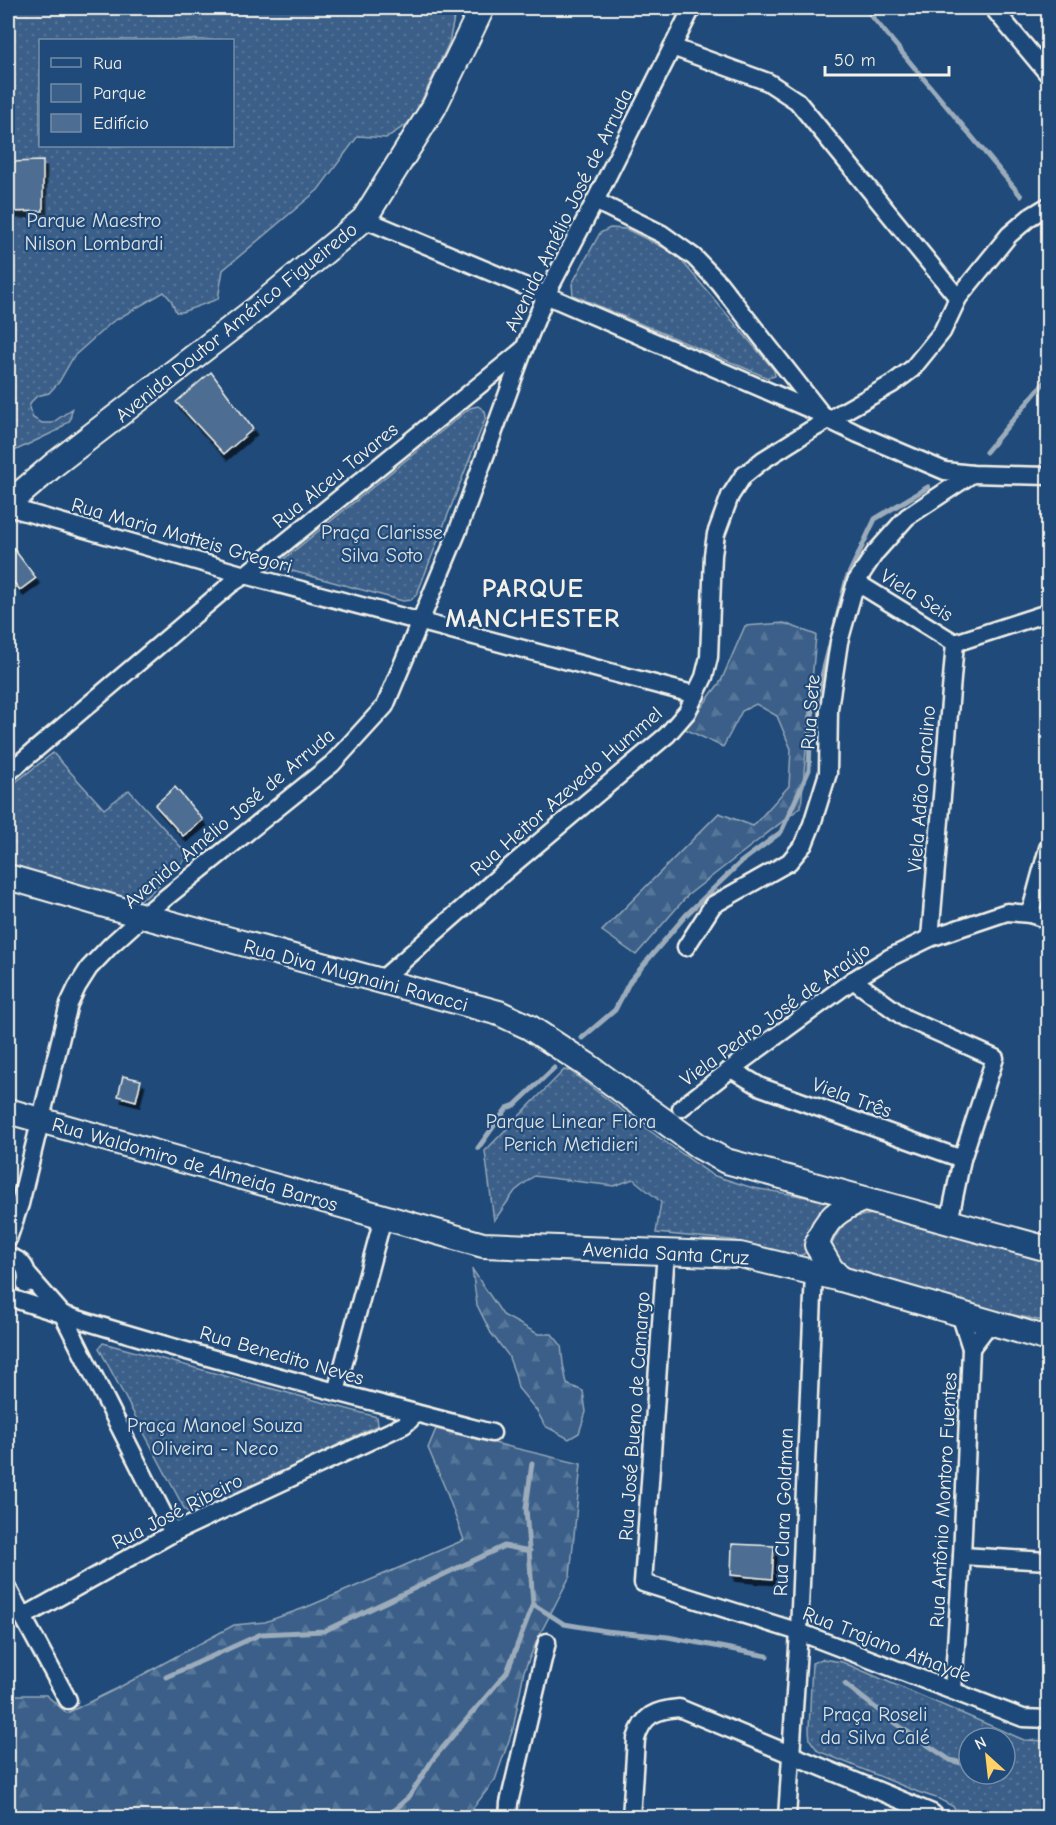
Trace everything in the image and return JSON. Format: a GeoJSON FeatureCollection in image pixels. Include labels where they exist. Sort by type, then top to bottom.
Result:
{"type":"FeatureCollection","features":[{"type":"Feature","properties":{"kind":"main road","name":"Avenida Doutor Américo Figueiredo"},"geometry":{"type":"LineString","coordinates":[[463,46],[469,8]]}},
{"type":"Feature","properties":{"kind":"main road","name":"Avenida Doutor Américo Figueiredo"},"geometry":{"type":"LineString","coordinates":[[8,506],[33,483],[256,309],[364,219],[434,106],[482,8]]}},
{"type":"Feature","properties":{"kind":"main road","name":"Rua Diva Mugnaini Ravacci"},"geometry":{"type":"LineString","coordinates":[[8,877],[499,1014],[529,1027],[587,1065],[679,1119]]}},
{"type":"Feature","properties":{"kind":"main road","name":"Rua Waldomiro de Almeida Barros"},"geometry":{"type":"LineString","coordinates":[[8,1111],[383,1218]]}},
{"type":"Feature","properties":{"kind":"main road"},"geometry":{"type":"LineString","coordinates":[[679,1119],[700,1147],[726,1161],[1048,1249]]}},
{"type":"Feature","properties":{"kind":"main road"},"geometry":{"type":"LineString","coordinates":[[814,1272],[820,1233],[831,1219],[847,1206],[863,1199]]}},
{"type":"Feature","properties":{"kind":"main road","name":"Avenida Santa Cruz"},"geometry":{"type":"LineString","coordinates":[[383,1218],[483,1245],[740,1255],[841,1279],[1046,1338]]}},
{"type":"Feature","properties":{"kind":"main road"},"geometry":{"type":"LineString","coordinates":[[817,1245],[832,1270],[841,1279]]}},
{"type":"Feature","properties":{"kind":"street","name":"Avenida Amélio José de Arruda"},"geometry":{"type":"LineString","coordinates":[[8,1239],[17,1214],[69,1004],[89,968],[143,916],[332,764],[385,706],[457,533],[546,295],[692,8]]}},
{"type":"Feature","properties":{"kind":"street"},"geometry":{"type":"LineString","coordinates":[[993,8],[1048,74]]}},
{"type":"Feature","properties":{"kind":"street"},"geometry":{"type":"LineString","coordinates":[[672,47],[768,82],[797,101],[958,298]]}},
{"type":"Feature","properties":{"kind":"street"},"geometry":{"type":"LineString","coordinates":[[595,201],[662,234],[694,257],[719,283],[825,417]]}},
{"type":"Feature","properties":{"kind":"street","name":"Rua Heitor Azevedo Hummel"},"geometry":{"type":"LineString","coordinates":[[380,981],[504,872],[667,735],[687,712],[704,677],[709,657],[713,555],[716,534],[730,496],[743,476],[763,460],[809,431],[825,417],[857,404],[892,384],[912,369],[942,332],[958,298],[1009,235],[1030,217],[1048,206]]}},
{"type":"Feature","properties":{"kind":"street"},"geometry":{"type":"LineString","coordinates":[[364,219],[792,401],[858,434],[945,471],[972,474],[1045,472]]}},
{"type":"Feature","properties":{"kind":"street","name":"Rua Alceu Tavares"},"geometry":{"type":"LineString","coordinates":[[8,773],[231,584],[524,349]]}},
{"type":"Feature","properties":{"kind":"street"},"geometry":{"type":"LineString","coordinates":[[790,375],[794,393],[792,401],[809,431]]}},
{"type":"Feature","properties":{"kind":"street"},"geometry":{"type":"LineString","coordinates":[[857,404],[849,417],[851,425],[858,434]]}},
{"type":"Feature","properties":{"kind":"street","name":"Rua Sete"},"geometry":{"type":"LineString","coordinates":[[686,947],[712,905],[789,862],[804,844],[828,773],[829,709],[838,642],[856,582],[875,553],[907,517],[972,474]]}},
{"type":"Feature","properties":{"kind":"street","name":"Rua Maria Matteis Gregori"},"geometry":{"type":"LineString","coordinates":[[33,483],[30,497],[40,516]]}},
{"type":"Feature","properties":{"kind":"street","name":"Rua Maria Matteis Gregori"},"geometry":{"type":"LineString","coordinates":[[8,506],[245,575],[696,695]]}},
{"type":"Feature","properties":{"kind":"street","name":"Viela Seis"},"geometry":{"type":"LineString","coordinates":[[856,582],[955,643]]}},
{"type":"Feature","properties":{"kind":"street"},"geometry":{"type":"LineString","coordinates":[[955,643],[1044,614]]}},
{"type":"Feature","properties":{"kind":"street","name":"Viela Adão Carolino"},"geometry":{"type":"LineString","coordinates":[[930,938],[955,643]]}},
{"type":"Feature","properties":{"kind":"street"},"geometry":{"type":"LineString","coordinates":[[1030,914],[1048,848]]}},
{"type":"Feature","properties":{"kind":"street","name":"Viela Pedro José de Araújo"},"geometry":{"type":"LineString","coordinates":[[679,1119],[731,1069],[853,980],[889,958],[930,938],[1007,912],[1030,914],[1048,920]]}},
{"type":"Feature","properties":{"kind":"street"},"geometry":{"type":"LineString","coordinates":[[853,980],[905,1018],[995,1058],[962,1159],[949,1222]]}},
{"type":"Feature","properties":{"kind":"street","name":"Viela Três"},"geometry":{"type":"LineString","coordinates":[[731,1069],[761,1087],[962,1159]]}},
{"type":"Feature","properties":{"kind":"street"},"geometry":{"type":"LineString","coordinates":[[336,1392],[383,1218]]}},
{"type":"Feature","properties":{"kind":"street","name":"Rua José Bueno de Camargo"},"geometry":{"type":"LineString","coordinates":[[643,1583],[666,1251]]}},
{"type":"Feature","properties":{"kind":"street"},"geometry":{"type":"LineString","coordinates":[[8,1257],[22,1263],[28,1275],[63,1314],[173,1533]]}},
{"type":"Feature","properties":{"kind":"street","name":"Rua Clara Goldman"},"geometry":{"type":"LineString","coordinates":[[787,1818],[799,1632],[814,1272]]}},
{"type":"Feature","properties":{"kind":"street"},"geometry":{"type":"LineString","coordinates":[[9,1298],[22,1292],[28,1275]]}},
{"type":"Feature","properties":{"kind":"street","name":"Rua Benedito Neves"},"geometry":{"type":"LineString","coordinates":[[9,1298],[336,1392],[492,1433]]}},
{"type":"Feature","properties":{"kind":"street","name":"Rua Antônio Montoro Fuentes"},"geometry":{"type":"LineString","coordinates":[[953,1690],[963,1556],[971,1348],[960,1314]]}},
{"type":"Feature","properties":{"kind":"street","name":"Rua Antônio Montoro Fuentes"},"geometry":{"type":"LineString","coordinates":[[971,1348],[990,1323]]}},
{"type":"Feature","properties":{"kind":"street","name":"Rua José Ribeiro"},"geometry":{"type":"LineString","coordinates":[[23,1617],[173,1533],[404,1425],[415,1413]]}},
{"type":"Feature","properties":{"kind":"street"},"geometry":{"type":"LineString","coordinates":[[963,1556],[1048,1561]]}},
{"type":"Feature","properties":{"kind":"street","name":"Rua Trajano Athayde"},"geometry":{"type":"LineString","coordinates":[[643,1583],[799,1632],[1023,1718],[1048,1719]]}},
{"type":"Feature","properties":{"kind":"street"},"geometry":{"type":"LineString","coordinates":[[8,1589],[68,1700]]}},
{"type":"Feature","properties":{"kind":"street"},"geometry":{"type":"LineString","coordinates":[[508,1818],[509,1803],[547,1642]]}},
{"type":"Feature","properties":{"kind":"street"},"geometry":{"type":"LineString","coordinates":[[631,1818],[636,1739],[639,1729],[649,1716],[662,1709],[679,1708],[932,1813],[937,1818]]}},
{"type":"Feature","properties":{"kind":"green space","name":"Parque Maestro Nilson Lombardi"},"geometry":{"type":"Polygon","coordinates":[[[8,8],[456,8],[449,43],[414,116],[406,125],[386,138],[358,136],[318,190],[223,270],[218,299],[176,312],[171,300],[164,292],[112,322],[74,356],[59,382],[49,393],[37,396],[31,402],[29,408],[33,418],[42,423],[52,423],[72,409],[70,420],[58,430],[8,454],[8,8]]]}},
{"type":"Feature","properties":{"kind":"green space"},"geometry":{"type":"Polygon","coordinates":[[[610,228],[626,229],[675,253],[774,370],[775,376],[768,378],[573,295],[572,284],[600,233],[610,228]]]}},
{"type":"Feature","properties":{"kind":"green space","name":"Praça Clarisse Silva Soto"},"geometry":{"type":"Polygon","coordinates":[[[478,406],[485,411],[486,417],[417,594],[411,600],[403,601],[285,569],[282,564],[284,559],[470,408],[478,406]]]}},
{"type":"Feature","properties":{"kind":"green space"},"geometry":{"type":"Polygon","coordinates":[[[784,623],[816,635],[801,807],[688,895],[636,955],[602,931],[719,813],[753,826],[789,786],[791,749],[777,716],[756,704],[742,711],[723,747],[685,729],[721,681],[745,626],[784,623]]]}},
{"type":"Feature","properties":{"kind":"green space"},"geometry":{"type":"Polygon","coordinates":[[[53,753],[104,809],[129,790],[189,856],[146,897],[129,901],[8,867],[8,788],[53,753]]]}},
{"type":"Feature","properties":{"kind":"green space","name":"Parque Linear Flora Perich Metidieri"},"geometry":{"type":"Polygon","coordinates":[[[564,1070],[570,1071],[712,1175],[753,1188],[836,1202],[807,1251],[798,1256],[731,1240],[656,1233],[661,1202],[633,1179],[614,1186],[534,1176],[515,1191],[494,1221],[485,1151],[564,1070]]]}},
{"type":"Feature","properties":{"kind":"green space"},"geometry":{"type":"Polygon","coordinates":[[[875,1214],[1048,1261],[1048,1322],[1004,1313],[856,1274],[837,1262],[832,1244],[840,1229],[853,1218],[875,1214]]]}},
{"type":"Feature","properties":{"kind":"green space"},"geometry":{"type":"Polygon","coordinates":[[[472,1269],[503,1315],[538,1334],[552,1334],[561,1345],[567,1384],[583,1391],[586,1412],[579,1433],[569,1439],[545,1426],[537,1411],[518,1388],[508,1355],[491,1333],[477,1305],[472,1269]]]}},
{"type":"Feature","properties":{"kind":"green space","name":"Praça Manoel Souza Oliveira - Neco"},"geometry":{"type":"Polygon","coordinates":[[[103,1343],[377,1417],[378,1425],[198,1514],[191,1514],[185,1510],[99,1348],[103,1343]]]}},
{"type":"Feature","properties":{"kind":"green space"},"geometry":{"type":"Polygon","coordinates":[[[436,1429],[581,1464],[570,1576],[524,1671],[513,1729],[495,1780],[466,1817],[114,1818],[112,1812],[101,1817],[8,1817],[8,1695],[46,1695],[67,1713],[234,1625],[265,1622],[307,1607],[464,1540],[428,1448],[436,1429]]]}},
{"type":"Feature","properties":{"kind":"green space","name":"Praça Roseli da Silva Calé"},"geometry":{"type":"Polygon","coordinates":[[[822,1659],[842,1662],[991,1726],[957,1726],[957,1786],[1017,1786],[1017,1737],[1024,1740],[1048,1741],[1048,1817],[958,1817],[954,1807],[939,1799],[818,1751],[810,1740],[812,1663],[822,1659]]]}},
{"type":"Feature","properties":{"kind":"building"},"geometry":{"type":"Polygon","coordinates":[[[43,161],[43,211],[8,212],[8,162],[43,161]]]}},
{"type":"Feature","properties":{"kind":"building"},"geometry":{"type":"Polygon","coordinates":[[[211,372],[253,429],[224,454],[176,402],[211,372]]]}},
{"type":"Feature","properties":{"kind":"building"},"geometry":{"type":"Polygon","coordinates":[[[8,541],[36,578],[20,590],[8,575],[8,541]]]}},
{"type":"Feature","properties":{"kind":"building"},"geometry":{"type":"Polygon","coordinates":[[[175,787],[203,820],[183,836],[155,805],[175,787]]]}},
{"type":"Feature","properties":{"kind":"building"},"geometry":{"type":"Polygon","coordinates":[[[123,1076],[141,1080],[136,1101],[118,1096],[123,1076]]]}},
{"type":"Feature","properties":{"kind":"building"},"geometry":{"type":"Polygon","coordinates":[[[732,1544],[774,1546],[772,1579],[731,1575],[732,1544]]]}},
{"type":"Feature","properties":{"kind":"waterway"},"geometry":{"type":"LineString","coordinates":[[865,8],[1021,196]]}},
{"type":"Feature","properties":{"kind":"waterway"},"geometry":{"type":"LineString","coordinates":[[1043,231],[1048,238]]}},
{"type":"Feature","properties":{"kind":"waterway"},"geometry":{"type":"LineString","coordinates":[[986,452],[1048,378]]}},
{"type":"Feature","properties":{"kind":"waterway"},"geometry":{"type":"LineString","coordinates":[[582,1038],[615,1010],[630,981],[686,915],[741,862],[781,832],[809,770],[811,719],[847,578],[875,519],[928,487]]}},
{"type":"Feature","properties":{"kind":"waterway"},"geometry":{"type":"LineString","coordinates":[[478,1148],[507,1108],[515,1105],[554,1068]]}},
{"type":"Feature","properties":{"kind":"waterway"},"geometry":{"type":"LineString","coordinates":[[385,1818],[409,1797],[433,1759],[507,1672],[533,1604],[526,1508],[532,1463]]}},
{"type":"Feature","properties":{"kind":"waterway"},"geometry":{"type":"LineString","coordinates":[[166,1677],[261,1634],[324,1631],[504,1546],[530,1551]]}},
{"type":"Feature","properties":{"kind":"waterway"},"geometry":{"type":"LineString","coordinates":[[533,1604],[564,1624],[668,1637],[767,1656]]}},
{"type":"Feature","properties":{"kind":"waterway"},"geometry":{"type":"LineString","coordinates":[[845,1684],[896,1724],[950,1760],[957,1762]]}},
{"type":"Feature","properties":{"kind":"district","name":"PARQUE MANCHESTER"},"geometry":{"type":"Point","coordinates":[533,603]}}]}
